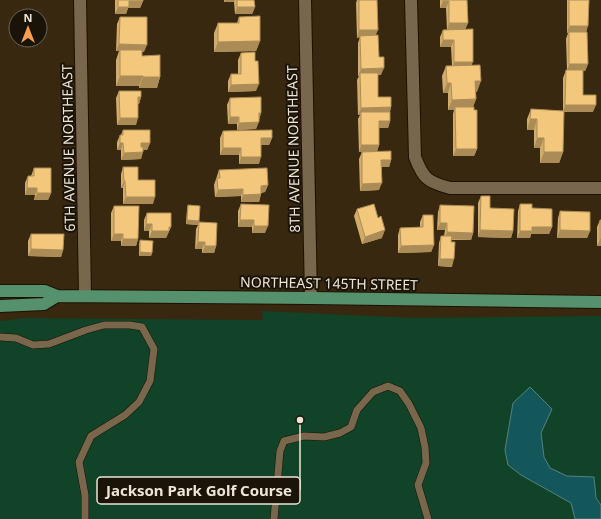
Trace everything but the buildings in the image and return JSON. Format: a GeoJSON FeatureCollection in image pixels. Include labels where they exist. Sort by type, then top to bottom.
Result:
{"type":"FeatureCollection","features":[{"type":"Feature","properties":{"kind":"main road","name":"NORTHEAST 145TH STREET"},"geometry":{"type":"LineString","coordinates":[[0,291],[44,291],[57,296],[601,302]]}},
{"type":"Feature","properties":{"kind":"main road","name":"NORTHEAST 145TH STREET"},"geometry":{"type":"LineString","coordinates":[[0,306],[44,304],[57,296]]}},
{"type":"Feature","properties":{"kind":"street","name":"6TH AVENUE NORTHEAST"},"geometry":{"type":"LineString","coordinates":[[80,0],[85,296]]}},
{"type":"Feature","properties":{"kind":"street","name":"8TH AVENUE NORTHEAST"},"geometry":{"type":"LineString","coordinates":[[305,0],[311,298]]}},
{"type":"Feature","properties":{"kind":"street"},"geometry":{"type":"LineString","coordinates":[[411,0],[415,157],[426,179],[437,185],[450,188],[601,188]]}},
{"type":"Feature","properties":{"kind":"lane"},"geometry":{"type":"LineString","coordinates":[[0,337],[16,338],[32,345],[49,344],[104,325],[130,325],[142,327],[154,349],[150,381],[139,402],[125,415],[91,436],[79,462],[85,495],[85,519]]}},
{"type":"Feature","properties":{"kind":"lane"},"geometry":{"type":"LineString","coordinates":[[274,519],[280,451],[284,441],[304,436],[324,437],[340,433],[351,426],[357,410],[373,392],[388,386],[400,391],[409,404],[421,428],[426,447],[426,462],[418,486],[428,519]]}},
{"type":"Feature","properties":{"kind":"green space"},"geometry":{"type":"Polygon","coordinates":[[[262,311],[414,318],[601,316],[601,519],[0,519],[0,321],[24,318],[263,320],[262,311]]]}},
{"type":"Feature","properties":{"kind":"water"},"geometry":{"type":"Polygon","coordinates":[[[530,387],[552,409],[541,433],[544,457],[550,468],[567,476],[594,477],[596,498],[601,505],[601,519],[575,519],[571,503],[521,475],[508,465],[505,450],[513,403],[530,387]]]}},
{"type":"Feature","properties":{"kind":"place","name":"Jackson Park Golf Course"},"geometry":{"type":"Point","coordinates":[300,420]}}]}
